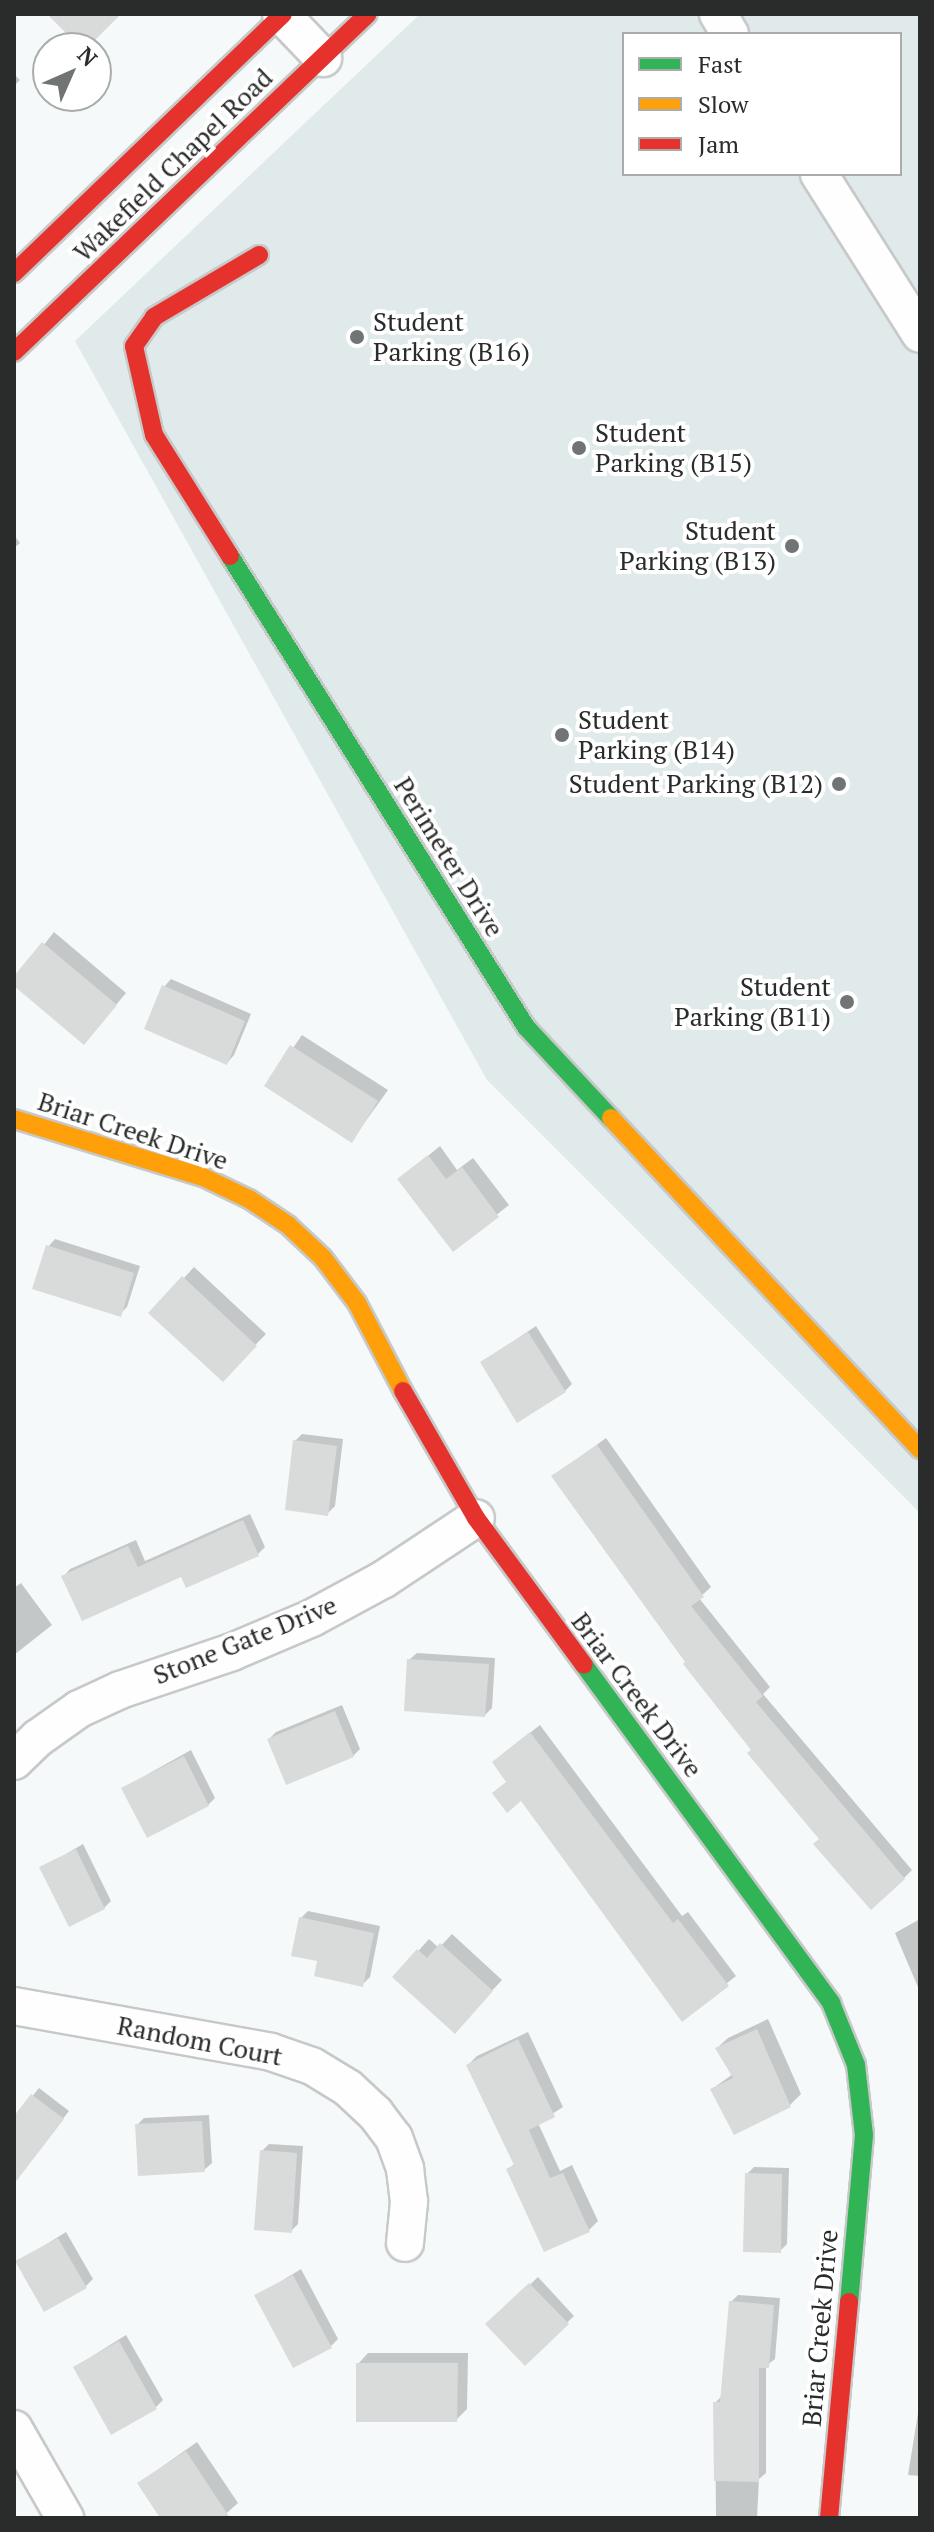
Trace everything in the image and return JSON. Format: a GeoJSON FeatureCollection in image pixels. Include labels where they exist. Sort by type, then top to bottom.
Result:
{"type":"FeatureCollection","features":[{"type":"Feature","properties":{"kind":"street","name":"Wakefield Chapel Road"},"geometry":{"type":"LineString","coordinates":[[14,273],[282,14]]}},
{"type":"Feature","properties":{"kind":"street"},"geometry":{"type":"LineString","coordinates":[[282,14],[323,58]]}},
{"type":"Feature","properties":{"kind":"street","name":"Wakefield Chapel Road"},"geometry":{"type":"LineString","coordinates":[[14,352],[368,14]]}},
{"type":"Feature","properties":{"kind":"street"},"geometry":{"type":"LineString","coordinates":[[718,14],[729,32]]}},
{"type":"Feature","properties":{"kind":"street"},"geometry":{"type":"LineString","coordinates":[[820,176],[920,334]]}},
{"type":"Feature","properties":{"kind":"street","name":"Perimeter Drive"},"geometry":{"type":"LineString","coordinates":[[259,255],[154,317],[134,346],[154,435],[526,1027],[920,1449]]}},
{"type":"Feature","properties":{"kind":"street","name":"Briar Creek Drive"},"geometry":{"type":"LineString","coordinates":[[14,1119],[203,1177],[249,1199],[288,1225],[323,1258],[357,1303],[430,1442],[476,1518],[820,1985],[848,2040],[863,2109],[864,2135],[829,2518]]}},
{"type":"Feature","properties":{"kind":"street","name":"Stone Gate Drive"},"geometry":{"type":"LineString","coordinates":[[14,1761],[38,1738],[79,1709],[120,1690],[232,1652],[312,1618],[384,1579],[476,1518]]}},
{"type":"Feature","properties":{"kind":"street","name":"Random Court"},"geometry":{"type":"LineString","coordinates":[[14,2006],[271,2052],[312,2066],[348,2088],[375,2113],[394,2138],[405,2169],[408,2191],[405,2243]]}},
{"type":"Feature","properties":{"kind":"street"},"geometry":{"type":"LineString","coordinates":[[14,2429],[65,2518]]}},
{"type":"Feature","properties":{"kind":"shaded area"},"geometry":{"type":"Polygon","coordinates":[[[420,14],[920,14],[920,1513],[487,1080],[75,341],[420,14]]]}},
{"type":"Feature","properties":{"kind":"building"},"geometry":{"type":"Polygon","coordinates":[[[47,14],[121,14],[103,32],[65,32],[47,14]]]}},
{"type":"Feature","properties":{"kind":"building"},"geometry":{"type":"Polygon","coordinates":[[[42,942],[117,1005],[84,1045],[14,986],[14,976],[42,942]]]}},
{"type":"Feature","properties":{"kind":"building"},"geometry":{"type":"Polygon","coordinates":[[[162,985],[245,1021],[227,1065],[144,1029],[162,985]]]}},
{"type":"Feature","properties":{"kind":"building"},"geometry":{"type":"Polygon","coordinates":[[[290,1045],[378,1101],[352,1143],[264,1086],[290,1045]]]}},
{"type":"Feature","properties":{"kind":"building"},"geometry":{"type":"Polygon","coordinates":[[[428,1155],[446,1179],[462,1167],[499,1217],[453,1252],[397,1179],[428,1155]]]}},
{"type":"Feature","properties":{"kind":"building"},"geometry":{"type":"Polygon","coordinates":[[[46,1245],[134,1273],[121,1317],[32,1289],[46,1245]]]}},
{"type":"Feature","properties":{"kind":"building"},"geometry":{"type":"Polygon","coordinates":[[[182,1276],[257,1346],[223,1382],[148,1313],[182,1276]]]}},
{"type":"Feature","properties":{"kind":"building"},"geometry":{"type":"Polygon","coordinates":[[[528,1332],[566,1392],[517,1423],[480,1362],[528,1332]]]}},
{"type":"Feature","properties":{"kind":"building"},"geometry":{"type":"Polygon","coordinates":[[[293,1440],[337,1446],[328,1516],[285,1510],[293,1440]]]}},
{"type":"Feature","properties":{"kind":"building"},"geometry":{"type":"Polygon","coordinates":[[[597,1445],[704,1597],[691,1606],[763,1696],[756,1702],[905,1879],[871,1910],[813,1844],[819,1839],[747,1753],[751,1750],[683,1664],[685,1662],[551,1476],[597,1445]]]}},
{"type":"Feature","properties":{"kind":"building"},"geometry":{"type":"Polygon","coordinates":[[[243,1520],[259,1556],[186,1588],[181,1577],[82,1621],[61,1576],[128,1546],[138,1567],[243,1520]]]}},
{"type":"Feature","properties":{"kind":"building"},"geometry":{"type":"Polygon","coordinates":[[[407,1659],[489,1664],[485,1717],[404,1711],[407,1659]]]}},
{"type":"Feature","properties":{"kind":"building"},"geometry":{"type":"Polygon","coordinates":[[[335,1711],[354,1757],[286,1785],[267,1739],[335,1711]]]}},
{"type":"Feature","properties":{"kind":"building"},"geometry":{"type":"Polygon","coordinates":[[[530,1732],[673,1923],[678,1919],[729,1986],[682,2022],[521,1801],[507,1813],[492,1793],[506,1782],[492,1762],[530,1732]]]}},
{"type":"Feature","properties":{"kind":"building"},"geometry":{"type":"Polygon","coordinates":[[[184,1756],[209,1806],[147,1838],[121,1788],[184,1756]]]}},
{"type":"Feature","properties":{"kind":"building"},"geometry":{"type":"Polygon","coordinates":[[[76,1849],[105,1909],[69,1927],[39,1867],[76,1849]]]}},
{"type":"Feature","properties":{"kind":"building"},"geometry":{"type":"Polygon","coordinates":[[[299,1917],[374,1933],[363,1987],[314,1976],[317,1961],[291,1956],[299,1917]]]}},
{"type":"Feature","properties":{"kind":"building"},"geometry":{"type":"Polygon","coordinates":[[[440,1943],[493,1991],[455,2034],[392,1977],[417,1949],[427,1958],[440,1943]]]}},
{"type":"Feature","properties":{"kind":"building"},"geometry":{"type":"Polygon","coordinates":[[[757,2029],[791,2107],[734,2135],[710,2089],[733,2078],[715,2048],[757,2029]]]}},
{"type":"Feature","properties":{"kind":"building"},"geometry":{"type":"Polygon","coordinates":[[[518,2039],[555,2117],[529,2130],[550,2178],[563,2173],[590,2232],[544,2252],[506,2169],[514,2165],[466,2065],[518,2039]]]}},
{"type":"Feature","properties":{"kind":"building"},"geometry":{"type":"Polygon","coordinates":[[[31,2094],[64,2119],[14,2184],[14,2116],[31,2094]]]}},
{"type":"Feature","properties":{"kind":"building"},"geometry":{"type":"Polygon","coordinates":[[[202,2121],[205,2172],[138,2176],[135,2124],[202,2121]]]}},
{"type":"Feature","properties":{"kind":"building"},"geometry":{"type":"Polygon","coordinates":[[[260,2150],[297,2153],[292,2233],[254,2230],[260,2150]]]}},
{"type":"Feature","properties":{"kind":"building"},"geometry":{"type":"Polygon","coordinates":[[[745,2173],[782,2174],[781,2253],[743,2252],[745,2173]]]}},
{"type":"Feature","properties":{"kind":"building"},"geometry":{"type":"Polygon","coordinates":[[[58,2238],[87,2288],[44,2312],[15,2261],[58,2238]]]}},
{"type":"Feature","properties":{"kind":"building"},"geometry":{"type":"Polygon","coordinates":[[[293,2275],[332,2348],[293,2368],[254,2295],[293,2275]]]}},
{"type":"Feature","properties":{"kind":"building"},"geometry":{"type":"Polygon","coordinates":[[[529,2283],[569,2324],[525,2366],[485,2324],[529,2283]]]}},
{"type":"Feature","properties":{"kind":"building"},"geometry":{"type":"Polygon","coordinates":[[[729,2301],[774,2305],[769,2368],[759,2368],[759,2482],[714,2481],[713,2402],[720,2402],[729,2301]]]}},
{"type":"Feature","properties":{"kind":"building"},"geometry":{"type":"Polygon","coordinates":[[[119,2341],[157,2409],[111,2435],[73,2367],[119,2341]]]}},
{"type":"Feature","properties":{"kind":"building"},"geometry":{"type":"Polygon","coordinates":[[[356,2363],[458,2363],[457,2422],[356,2422],[356,2363]]]}},
{"type":"Feature","properties":{"kind":"building"},"geometry":{"type":"Polygon","coordinates":[[[186,2451],[230,2518],[160,2518],[137,2483],[186,2451]]]}},
{"type":"Feature","properties":{"kind":"traffic: fast"},"geometry":{"type":"LineString","coordinates":[[230,556],[526,1027],[611,1118]]}},
{"type":"Feature","properties":{"kind":"traffic: fast"},"geometry":{"type":"LineString","coordinates":[[584,1665],[831,2003],[856,2065],[864,2135],[849,2302]]}},
{"type":"Feature","properties":{"kind":"traffic: slow"},"geometry":{"type":"LineString","coordinates":[[611,1118],[920,1449]]}},
{"type":"Feature","properties":{"kind":"traffic: slow"},"geometry":{"type":"LineString","coordinates":[[14,1119],[203,1177],[249,1199],[288,1225],[323,1258],[357,1303],[403,1391]]}},
{"type":"Feature","properties":{"kind":"traffic: jam"},"geometry":{"type":"LineString","coordinates":[[14,273],[283,14]]}},
{"type":"Feature","properties":{"kind":"traffic: jam"},"geometry":{"type":"LineString","coordinates":[[14,352],[368,14]]}},
{"type":"Feature","properties":{"kind":"traffic: jam"},"geometry":{"type":"LineString","coordinates":[[230,556],[154,435],[134,346],[154,317],[259,255]]}},
{"type":"Feature","properties":{"kind":"traffic: jam"},"geometry":{"type":"LineString","coordinates":[[403,1391],[476,1518],[584,1665]]}},
{"type":"Feature","properties":{"kind":"traffic: jam"},"geometry":{"type":"LineString","coordinates":[[829,2518],[849,2302]]}},
{"type":"Feature","properties":{"kind":"place","name":"Student Parking (B16)"},"geometry":{"type":"Point","coordinates":[357,337]}},
{"type":"Feature","properties":{"kind":"place","name":"Student Parking (B15)"},"geometry":{"type":"Point","coordinates":[579,448]}},
{"type":"Feature","properties":{"kind":"place","name":"Student Parking (B13)"},"geometry":{"type":"Point","coordinates":[792,546]}},
{"type":"Feature","properties":{"kind":"place","name":"Student Parking (B14)"},"geometry":{"type":"Point","coordinates":[562,735]}},
{"type":"Feature","properties":{"kind":"place","name":"Student Parking (B12)"},"geometry":{"type":"Point","coordinates":[839,784]}},
{"type":"Feature","properties":{"kind":"place","name":"Student Parking (B11)"},"geometry":{"type":"Point","coordinates":[847,1002]}}]}
